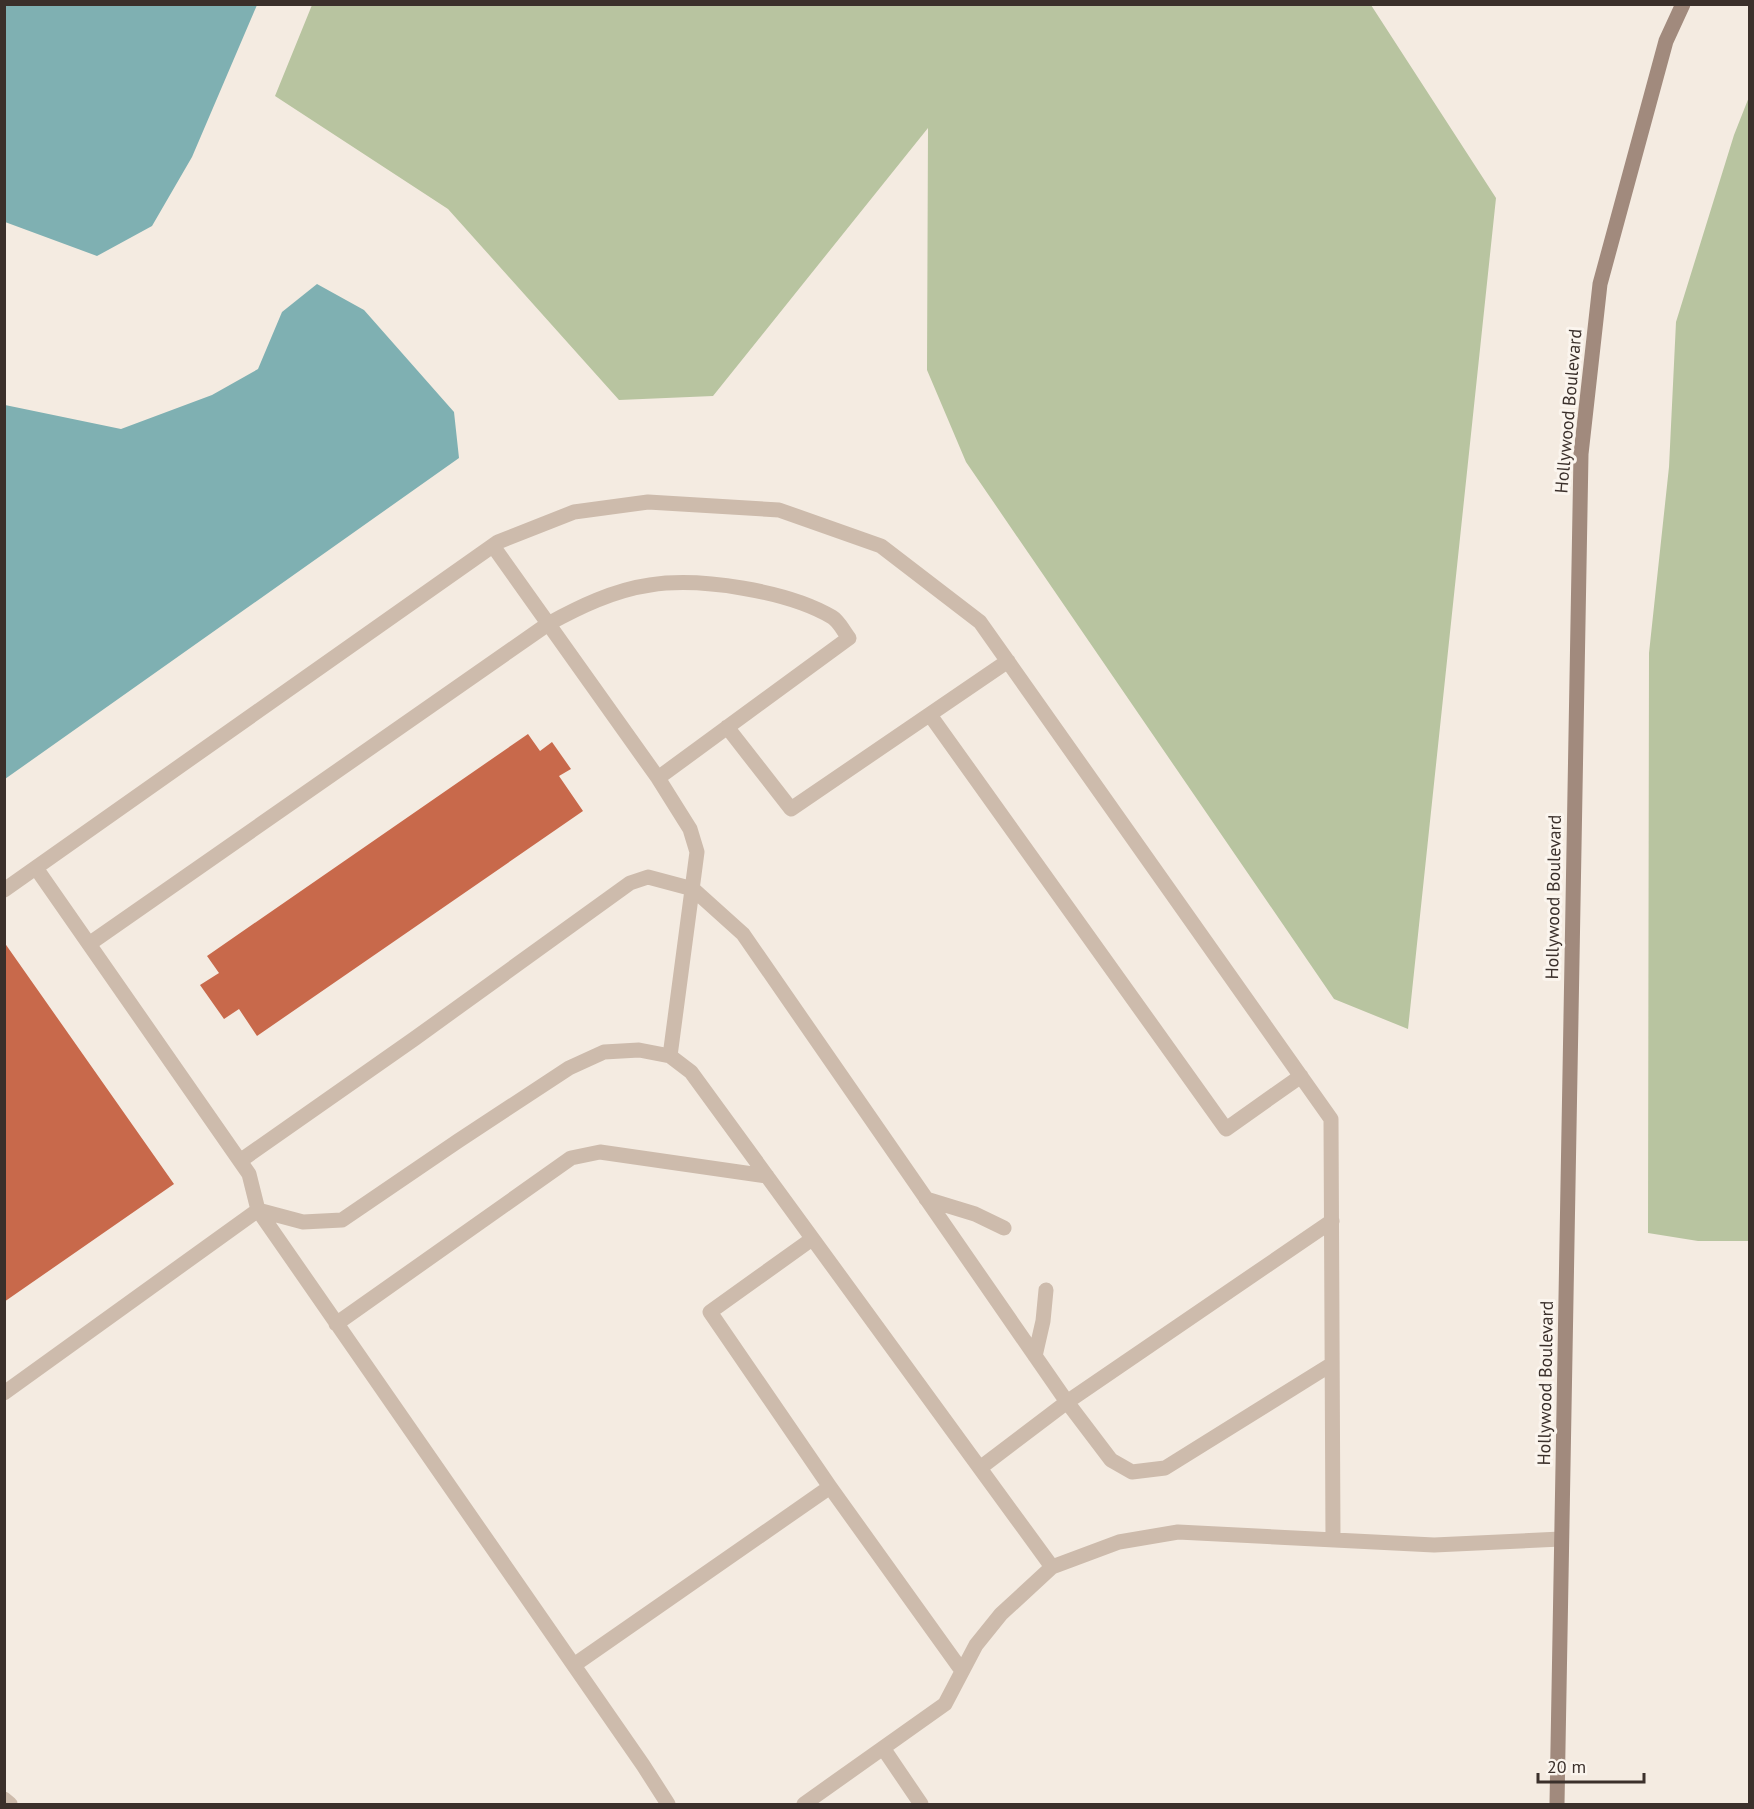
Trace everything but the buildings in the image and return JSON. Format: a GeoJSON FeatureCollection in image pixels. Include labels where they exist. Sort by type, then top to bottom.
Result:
{"type":"FeatureCollection","features":[{"type":"Feature","properties":{"kind":"street","name":"Hollywood Boulevard"},"geometry":{"type":"LineString","coordinates":[[1557,1804],[1581,454],[1600,284],[1666,41],[1683,4]]}},
{"type":"Feature","properties":{"kind":"lane"},"geometry":{"type":"LineString","coordinates":[[4,890],[498,542],[574,512],[648,502],[779,510],[881,546],[980,622],[1331,1119],[1333,1540]]}},
{"type":"Feature","properties":{"kind":"lane"},"geometry":{"type":"LineString","coordinates":[[493,546],[658,778],[690,829],[698,852],[670,1056]]}},
{"type":"Feature","properties":{"kind":"lane"},"geometry":{"type":"LineString","coordinates":[[89,944],[548,624],[607,596],[650,585],[708,583],[795,601],[834,618],[849,638],[658,778]]}},
{"type":"Feature","properties":{"kind":"lane"},"geometry":{"type":"LineString","coordinates":[[727,727],[791,809],[1008,661]]}},
{"type":"Feature","properties":{"kind":"lane"},"geometry":{"type":"LineString","coordinates":[[930,715],[1226,1129],[1301,1076]]}},
{"type":"Feature","properties":{"kind":"lane"},"geometry":{"type":"LineString","coordinates":[[36,868],[249,1174],[258,1209],[668,1804]]}},
{"type":"Feature","properties":{"kind":"lane"},"geometry":{"type":"LineString","coordinates":[[240,1161],[630,883],[648,877],[693,889],[743,934],[1067,1402],[1111,1460],[1132,1472],[1165,1468],[1332,1364]]}},
{"type":"Feature","properties":{"kind":"lane"},"geometry":{"type":"LineString","coordinates":[[258,1209],[303,1222],[342,1220],[569,1068],[604,1052],[639,1050],[670,1056],[691,1072],[1052,1567]]}},
{"type":"Feature","properties":{"kind":"lane"},"geometry":{"type":"LineString","coordinates":[[336,1324],[571,1158],[600,1152],[767,1176]]}},
{"type":"Feature","properties":{"kind":"lane"},"geometry":{"type":"LineString","coordinates":[[926,1199],[975,1214],[1004,1228]]}},
{"type":"Feature","properties":{"kind":"lane"},"geometry":{"type":"LineString","coordinates":[[4,1393],[258,1209]]}},
{"type":"Feature","properties":{"kind":"lane"},"geometry":{"type":"LineString","coordinates":[[980,1468],[1067,1402],[1332,1221]]}},
{"type":"Feature","properties":{"kind":"lane"},"geometry":{"type":"LineString","coordinates":[[812,1239],[710,1312],[830,1487],[962,1671]]}},
{"type":"Feature","properties":{"kind":"lane"},"geometry":{"type":"LineString","coordinates":[[1035,1356],[1043,1321],[1046,1290]]}},
{"type":"Feature","properties":{"kind":"lane"},"geometry":{"type":"LineString","coordinates":[[574,1665],[830,1487]]}},
{"type":"Feature","properties":{"kind":"lane"},"geometry":{"type":"LineString","coordinates":[[804,1804],[945,1704],[976,1646],[1001,1614],[1052,1567],[1119,1542],[1178,1532],[1434,1545],[1561,1539]]}},
{"type":"Feature","properties":{"kind":"lane"},"geometry":{"type":"LineString","coordinates":[[883,1748],[921,1804]]}},
{"type":"Feature","properties":{"kind":"lane"},"geometry":{"type":"LineString","coordinates":[[4,1799],[10,1804]]}},
{"type":"Feature","properties":{"kind":"green space"},"geometry":{"type":"Polygon","coordinates":[[[312,5],[1371,5],[1496,198],[1408,1029],[1334,999],[966,462],[927,370],[928,128],[713,396],[619,400],[448,209],[275,96],[312,5]]]}},
{"type":"Feature","properties":{"kind":"green space"},"geometry":{"type":"Polygon","coordinates":[[[1749,97],[1750,1241],[1698,1241],[1648,1233],[1649,653],[1669,467],[1676,322],[1734,135],[1749,97]]]}},
{"type":"Feature","properties":{"kind":"water"},"geometry":{"type":"Polygon","coordinates":[[[4,5],[257,5],[192,157],[152,226],[97,256],[5,222],[4,5]]]}},
{"type":"Feature","properties":{"kind":"water"},"geometry":{"type":"Polygon","coordinates":[[[317,284],[364,310],[454,412],[459,458],[5,779],[5,405],[121,429],[212,395],[258,369],[282,312],[317,284]]]}}]}
